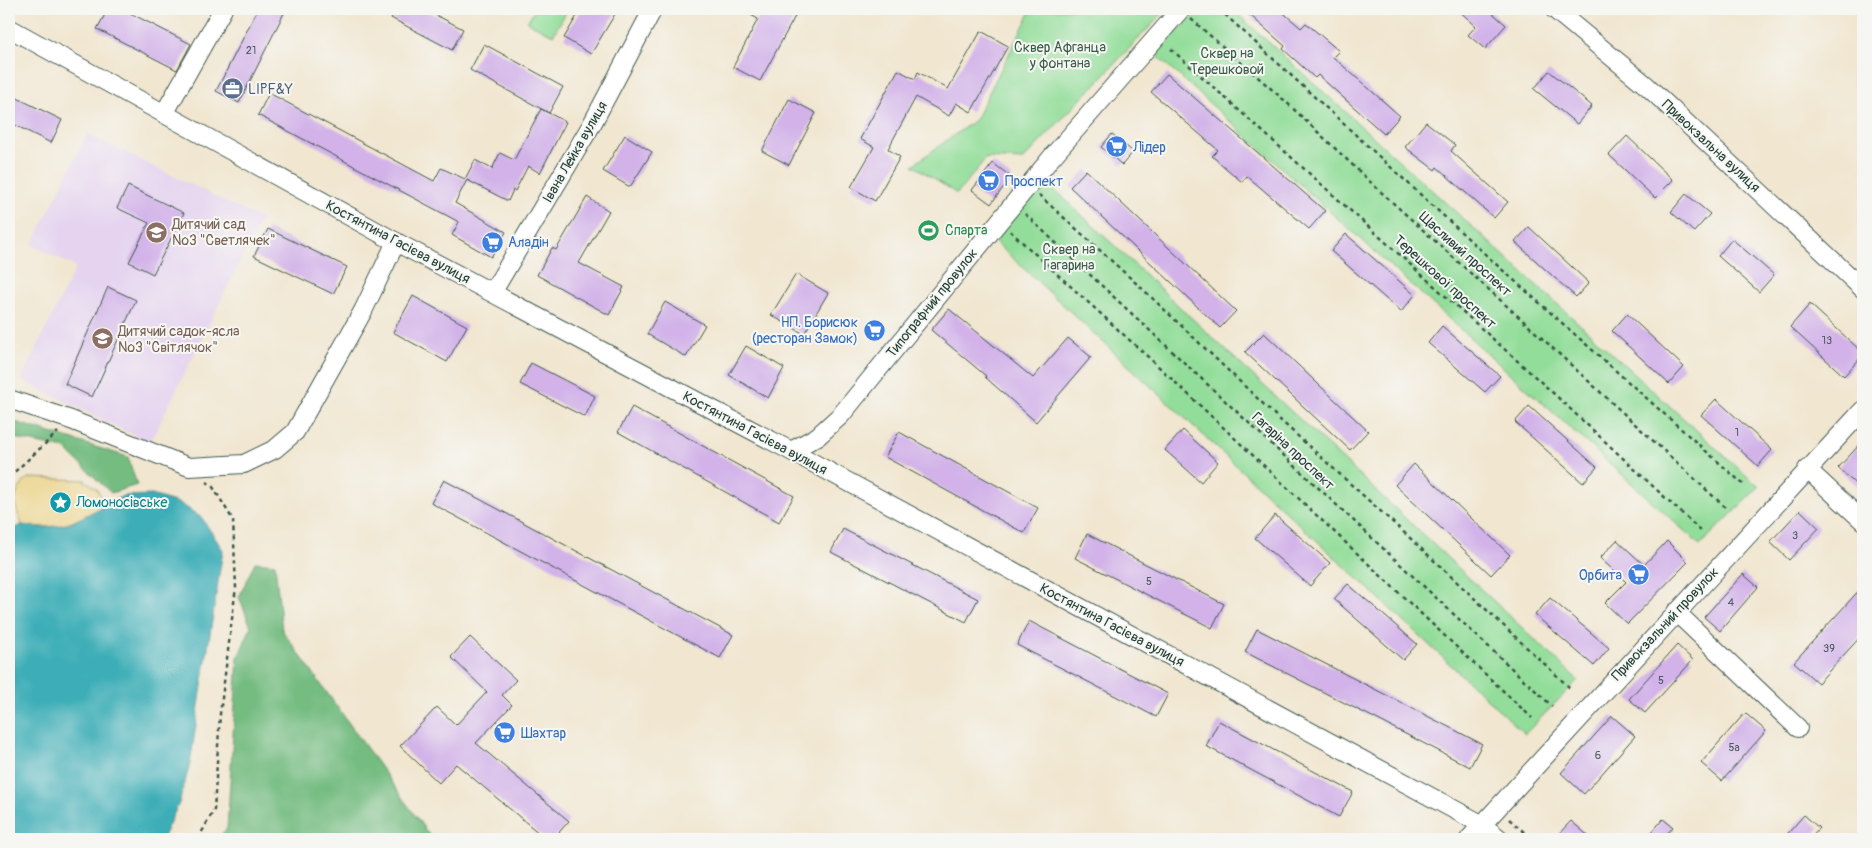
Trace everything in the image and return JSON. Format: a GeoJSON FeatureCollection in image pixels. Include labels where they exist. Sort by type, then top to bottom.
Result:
{"type":"FeatureCollection","features":[{"type":"Feature","properties":{"kind":"street"},"geometry":{"type":"LineString","coordinates":[[164,114],[223,9]]}},
{"type":"Feature","properties":{"kind":"street","name":"Івана Лейка вулиця"},"geometry":{"type":"LineString","coordinates":[[492,293],[592,124],[653,9]]}},
{"type":"Feature","properties":{"kind":"street","name":"Привокзальна вулиця"},"geometry":{"type":"LineString","coordinates":[[1554,9],[1648,86],[1863,289]]}},
{"type":"Feature","properties":{"kind":"street","name":"Типографний провулок"},"geometry":{"type":"LineString","coordinates":[[791,451],[818,436],[842,415],[1051,158],[1177,13]]}},
{"type":"Feature","properties":{"kind":"street","name":"Костянтина Гасієва вулиця"},"geometry":{"type":"LineString","coordinates":[[9,28],[396,242],[791,451],[1481,824],[1500,839]]}},
{"type":"Feature","properties":{"kind":"street"},"geometry":{"type":"LineString","coordinates":[[9,399],[71,420],[188,467],[244,464],[275,449],[295,432],[363,311],[396,242]]}},
{"type":"Feature","properties":{"kind":"street","name":"Привокзальний провулок"},"geometry":{"type":"LineString","coordinates":[[1469,839],[1863,410]]}},
{"type":"Feature","properties":{"kind":"street"},"geometry":{"type":"LineString","coordinates":[[1807,469],[1863,522]]}},
{"type":"Feature","properties":{"kind":"street"},"geometry":{"type":"LineString","coordinates":[[1676,612],[1798,728]]}},
{"type":"Feature","properties":{"kind":"path"},"geometry":{"type":"LineString","coordinates":[[1219,9],[1498,266],[1743,484]]}},
{"type":"Feature","properties":{"kind":"path","name":"Щасливий проспект"},"geometry":{"type":"LineString","coordinates":[[1177,13],[1284,100],[1381,192],[1725,507]]}},
{"type":"Feature","properties":{"kind":"path","name":"Терешкової проспект"},"geometry":{"type":"LineString","coordinates":[[1172,49],[1538,379],[1702,532]]}},
{"type":"Feature","properties":{"kind":"path"},"geometry":{"type":"LineString","coordinates":[[1036,192],[1570,688]]}},
{"type":"Feature","properties":{"kind":"path","name":"Гагаріна проспект"},"geometry":{"type":"LineString","coordinates":[[1020,210],[1552,706]]}},
{"type":"Feature","properties":{"kind":"path"},"geometry":{"type":"LineString","coordinates":[[1007,228],[1173,379],[1532,718]]}},
{"type":"Feature","properties":{"kind":"path"},"geometry":{"type":"LineString","coordinates":[[9,477],[71,420]]}},
{"type":"Feature","properties":{"kind":"path"},"geometry":{"type":"LineString","coordinates":[[188,467],[213,487],[233,520],[236,587],[220,714],[214,810],[198,839]]}},
{"type":"Feature","properties":{"kind":"path"},"geometry":{"type":"LineString","coordinates":[[1497,807],[1532,839]]}},
{"type":"Feature","properties":{"kind":"shaded area"},"geometry":{"type":"Polygon","coordinates":[[[87,134],[261,219],[150,443],[21,380],[76,267],[32,245],[87,134]]]}},
{"type":"Feature","properties":{"kind":"green space"},"geometry":{"type":"Polygon","coordinates":[[[535,9],[568,9],[553,35],[527,22],[535,9]]]}},
{"type":"Feature","properties":{"kind":"green space","name":"Сквер Афганца у фонтана"},"geometry":{"type":"Polygon","coordinates":[[[1032,9],[1153,9],[1163,13],[1023,160],[986,158],[957,194],[913,165],[975,120],[1032,9]]]}},
{"type":"Feature","properties":{"kind":"green space","name":"Сквер на Терешковой"},"geometry":{"type":"Polygon","coordinates":[[[1200,9],[1232,9],[1759,487],[1700,545],[1155,54],[1200,9]]]}},
{"type":"Feature","properties":{"kind":"green space","name":"Сквер на Гагарина"},"geometry":{"type":"Polygon","coordinates":[[[1040,176],[1578,680],[1525,734],[992,239],[1040,176]]]}},
{"type":"Feature","properties":{"kind":"green space"},"geometry":{"type":"Polygon","coordinates":[[[9,420],[128,457],[137,485],[111,493],[65,449],[9,437],[9,420]]]}},
{"type":"Feature","properties":{"kind":"green space"},"geometry":{"type":"Polygon","coordinates":[[[255,562],[275,564],[282,630],[432,839],[216,839],[227,829],[238,657],[251,627],[239,597],[255,562]]]}},
{"type":"Feature","properties":{"kind":"sand","name":"Ломоносівське"},"geometry":{"type":"Polygon","coordinates":[[[28,478],[84,480],[96,488],[106,505],[66,524],[47,527],[22,525],[15,500],[18,490],[28,478]]]}},
{"type":"Feature","properties":{"kind":"water","name":"Ломоносівське"},"geometry":{"type":"Polygon","coordinates":[[[152,495],[181,504],[202,518],[223,550],[190,764],[179,803],[162,839],[9,839],[9,530],[22,525],[44,528],[69,524],[123,496],[152,495]]]}},
{"type":"Feature","properties":{"kind":"building"},"geometry":{"type":"Polygon","coordinates":[[[108,9],[122,9],[191,44],[177,70],[97,29],[108,9]]]}},
{"type":"Feature","properties":{"kind":"building"},"geometry":{"type":"Polygon","coordinates":[[[258,9],[286,9],[239,103],[216,91],[258,9]]]}},
{"type":"Feature","properties":{"kind":"building"},"geometry":{"type":"Polygon","coordinates":[[[396,9],[424,9],[463,29],[452,50],[391,18],[396,9]]]}},
{"type":"Feature","properties":{"kind":"building"},"geometry":{"type":"Polygon","coordinates":[[[581,9],[618,9],[591,54],[564,38],[581,9]]]}},
{"type":"Feature","properties":{"kind":"building"},"geometry":{"type":"Polygon","coordinates":[[[740,9],[799,9],[760,81],[733,67],[758,19],[740,9]]]}},
{"type":"Feature","properties":{"kind":"building"},"geometry":{"type":"Polygon","coordinates":[[[1243,9],[1279,9],[1301,28],[1306,23],[1339,51],[1333,57],[1400,116],[1384,134],[1318,75],[1315,78],[1283,49],[1285,46],[1243,9]]]}},
{"type":"Feature","properties":{"kind":"building"},"geometry":{"type":"Polygon","coordinates":[[[1457,9],[1488,9],[1506,25],[1485,49],[1468,35],[1476,26],[1457,9]]]}},
{"type":"Feature","properties":{"kind":"building"},"geometry":{"type":"Polygon","coordinates":[[[981,31],[1008,46],[971,112],[956,103],[949,116],[916,97],[888,149],[900,157],[875,201],[851,187],[874,147],[860,139],[898,70],[915,79],[918,72],[948,89],[981,31]]]}},
{"type":"Feature","properties":{"kind":"building"},"geometry":{"type":"Polygon","coordinates":[[[484,44],[563,87],[549,113],[470,70],[484,44]]]}},
{"type":"Feature","properties":{"kind":"building"},"geometry":{"type":"Polygon","coordinates":[[[1549,71],[1592,106],[1577,124],[1534,89],[1549,71]]]}},
{"type":"Feature","properties":{"kind":"building"},"geometry":{"type":"Polygon","coordinates":[[[1167,74],[1325,211],[1309,229],[1247,176],[1242,182],[1212,156],[1218,150],[1151,92],[1167,74]]]}},
{"type":"Feature","properties":{"kind":"building"},"geometry":{"type":"Polygon","coordinates":[[[269,93],[434,181],[441,168],[465,179],[475,160],[492,169],[500,153],[514,160],[541,109],[566,122],[540,173],[528,166],[508,201],[467,180],[455,203],[506,232],[491,257],[452,235],[459,222],[258,115],[269,93]]]}},
{"type":"Feature","properties":{"kind":"building"},"geometry":{"type":"Polygon","coordinates":[[[9,94],[62,120],[51,143],[9,122],[9,94]]]}},
{"type":"Feature","properties":{"kind":"building"},"geometry":{"type":"Polygon","coordinates":[[[789,99],[816,113],[789,165],[762,151],[789,99]]]}},
{"type":"Feature","properties":{"kind":"building"},"geometry":{"type":"Polygon","coordinates":[[[1426,122],[1455,145],[1451,151],[1508,202],[1494,218],[1437,167],[1435,170],[1405,147],[1426,122]]]}},
{"type":"Feature","properties":{"kind":"building"},"geometry":{"type":"Polygon","coordinates":[[[1112,134],[1133,152],[1122,165],[1101,147],[1112,134]]]}},
{"type":"Feature","properties":{"kind":"building"},"geometry":{"type":"Polygon","coordinates":[[[625,135],[652,152],[630,187],[603,171],[625,135]]]}},
{"type":"Feature","properties":{"kind":"building"},"geometry":{"type":"Polygon","coordinates":[[[1627,136],[1673,180],[1655,198],[1609,155],[1627,136]]]}},
{"type":"Feature","properties":{"kind":"building"},"geometry":{"type":"Polygon","coordinates":[[[993,163],[1011,177],[991,204],[972,190],[993,163]]]}},
{"type":"Feature","properties":{"kind":"building"},"geometry":{"type":"Polygon","coordinates":[[[1086,170],[1236,311],[1220,328],[1070,187],[1086,170]]]}},
{"type":"Feature","properties":{"kind":"building"},"geometry":{"type":"Polygon","coordinates":[[[128,186],[184,213],[153,274],[129,262],[149,223],[117,208],[128,186]]]}},
{"type":"Feature","properties":{"kind":"building"},"geometry":{"type":"Polygon","coordinates":[[[1686,194],[1710,214],[1694,232],[1671,212],[1686,194]]]}},
{"type":"Feature","properties":{"kind":"building"},"geometry":{"type":"Polygon","coordinates":[[[587,197],[609,211],[579,263],[624,287],[609,315],[537,275],[552,248],[556,250],[587,197]]]}},
{"type":"Feature","properties":{"kind":"building"},"geometry":{"type":"Polygon","coordinates":[[[1529,227],[1589,283],[1576,297],[1515,242],[1529,227]]]}},
{"type":"Feature","properties":{"kind":"building"},"geometry":{"type":"Polygon","coordinates":[[[268,229],[347,267],[333,294],[254,256],[268,229]]]}},
{"type":"Feature","properties":{"kind":"building"},"geometry":{"type":"Polygon","coordinates":[[[1346,234],[1415,295],[1401,312],[1331,251],[1346,234]]]}},
{"type":"Feature","properties":{"kind":"building"},"geometry":{"type":"Polygon","coordinates":[[[1732,239],[1774,275],[1759,292],[1718,256],[1732,239]]]}},
{"type":"Feature","properties":{"kind":"building"},"geometry":{"type":"Polygon","coordinates":[[[796,274],[828,293],[804,334],[771,315],[796,274]]]}},
{"type":"Feature","properties":{"kind":"building"},"geometry":{"type":"Polygon","coordinates":[[[108,287],[136,300],[92,397],[65,384],[108,287]]]}},
{"type":"Feature","properties":{"kind":"building"},"geometry":{"type":"Polygon","coordinates":[[[413,296],[467,326],[447,362],[393,332],[413,296]]]}},
{"type":"Feature","properties":{"kind":"building"},"geometry":{"type":"Polygon","coordinates":[[[665,302],[705,325],[686,357],[647,334],[665,302]]]}},
{"type":"Feature","properties":{"kind":"building"},"geometry":{"type":"Polygon","coordinates":[[[1810,304],[1863,353],[1844,376],[1790,327],[1810,304]]]}},
{"type":"Feature","properties":{"kind":"building"},"geometry":{"type":"Polygon","coordinates":[[[949,309],[1033,378],[1068,338],[1091,357],[1036,422],[986,376],[931,330],[949,309]]]}},
{"type":"Feature","properties":{"kind":"building"},"geometry":{"type":"Polygon","coordinates":[[[1627,314],[1684,367],[1669,384],[1612,331],[1627,314]]]}},
{"type":"Feature","properties":{"kind":"building"},"geometry":{"type":"Polygon","coordinates":[[[1442,326],[1500,376],[1485,392],[1428,343],[1442,326]]]}},
{"type":"Feature","properties":{"kind":"building"},"geometry":{"type":"Polygon","coordinates":[[[1264,333],[1368,431],[1350,450],[1245,352],[1264,333]]]}},
{"type":"Feature","properties":{"kind":"building"},"geometry":{"type":"Polygon","coordinates":[[[746,346],[784,368],[768,398],[729,375],[746,346]]]}},
{"type":"Feature","properties":{"kind":"building"},"geometry":{"type":"Polygon","coordinates":[[[531,363],[595,396],[585,417],[520,384],[531,363]]]}},
{"type":"Feature","properties":{"kind":"building"},"geometry":{"type":"Polygon","coordinates":[[[1716,399],[1772,450],[1758,466],[1701,415],[1716,399]]]}},
{"type":"Feature","properties":{"kind":"building"},"geometry":{"type":"Polygon","coordinates":[[[1529,406],[1597,467],[1583,483],[1515,422],[1529,406]]]}},
{"type":"Feature","properties":{"kind":"building"},"geometry":{"type":"Polygon","coordinates":[[[632,407],[794,496],[779,522],[618,432],[632,407]]]}},
{"type":"Feature","properties":{"kind":"building"},"geometry":{"type":"Polygon","coordinates":[[[1183,430],[1218,462],[1201,482],[1165,450],[1183,430]]]}},
{"type":"Feature","properties":{"kind":"building"},"geometry":{"type":"Polygon","coordinates":[[[899,432],[1038,508],[1024,533],[885,457],[899,432]]]}},
{"type":"Feature","properties":{"kind":"building"},"geometry":{"type":"Polygon","coordinates":[[[1863,441],[1863,491],[1838,468],[1863,441]]]}},
{"type":"Feature","properties":{"kind":"building"},"geometry":{"type":"Polygon","coordinates":[[[1414,464],[1510,555],[1491,575],[1395,485],[1414,464]]]}},
{"type":"Feature","properties":{"kind":"building"},"geometry":{"type":"Polygon","coordinates":[[[444,480],[733,635],[720,658],[431,503],[444,480]]]}},
{"type":"Feature","properties":{"kind":"building"},"geometry":{"type":"Polygon","coordinates":[[[1800,510],[1819,528],[1789,560],[1770,542],[1800,510]]]}},
{"type":"Feature","properties":{"kind":"building"},"geometry":{"type":"Polygon","coordinates":[[[1275,515],[1330,563],[1310,586],[1255,538],[1275,515]]]}},
{"type":"Feature","properties":{"kind":"building"},"geometry":{"type":"Polygon","coordinates":[[[843,529],[978,599],[966,622],[831,552],[843,529]]]}},
{"type":"Feature","properties":{"kind":"building"},"geometry":{"type":"Polygon","coordinates":[[[1087,534],[1224,604],[1212,628],[1075,558],[1087,534]]]}},
{"type":"Feature","properties":{"kind":"building"},"geometry":{"type":"Polygon","coordinates":[[[1617,540],[1644,565],[1667,541],[1688,562],[1627,624],[1605,603],[1626,582],[1600,558],[1617,540]]]}},
{"type":"Feature","properties":{"kind":"building"},"geometry":{"type":"Polygon","coordinates":[[[1743,574],[1758,587],[1720,631],[1704,617],[1743,574]]]}},
{"type":"Feature","properties":{"kind":"building"},"geometry":{"type":"Polygon","coordinates":[[[1348,584],[1417,644],[1403,660],[1334,599],[1348,584]]]}},
{"type":"Feature","properties":{"kind":"building"},"geometry":{"type":"Polygon","coordinates":[[[1863,586],[1863,634],[1818,683],[1794,662],[1863,586]]]}},
{"type":"Feature","properties":{"kind":"building"},"geometry":{"type":"Polygon","coordinates":[[[1550,598],[1609,648],[1594,666],[1535,615],[1550,598]]]}},
{"type":"Feature","properties":{"kind":"building"},"geometry":{"type":"Polygon","coordinates":[[[1029,621],[1168,694],[1156,717],[1017,645],[1029,621]]]}},
{"type":"Feature","properties":{"kind":"building"},"geometry":{"type":"Polygon","coordinates":[[[1257,629],[1482,744],[1470,767],[1245,652],[1257,629]]]}},
{"type":"Feature","properties":{"kind":"building"},"geometry":{"type":"Polygon","coordinates":[[[470,637],[516,680],[502,695],[512,705],[476,743],[569,821],[553,839],[546,839],[456,764],[439,783],[400,746],[437,707],[456,725],[487,692],[451,657],[470,637]]]}},
{"type":"Feature","properties":{"kind":"building"},"geometry":{"type":"Polygon","coordinates":[[[1677,645],[1693,660],[1645,713],[1629,699],[1677,645]]]}},
{"type":"Feature","properties":{"kind":"building"},"geometry":{"type":"Polygon","coordinates":[[[1745,713],[1766,731],[1722,781],[1701,763],[1745,713]]]}},
{"type":"Feature","properties":{"kind":"building"},"geometry":{"type":"Polygon","coordinates":[[[1612,716],[1635,736],[1584,794],[1561,773],[1612,716]]]}},
{"type":"Feature","properties":{"kind":"building"},"geometry":{"type":"Polygon","coordinates":[[[1219,721],[1353,792],[1339,817],[1206,746],[1219,721]]]}},
{"type":"Feature","properties":{"kind":"building"},"geometry":{"type":"Polygon","coordinates":[[[1804,815],[1819,828],[1809,839],[1783,839],[1804,815]]]}},
{"type":"Feature","properties":{"kind":"building"},"geometry":{"type":"Polygon","coordinates":[[[1663,819],[1673,827],[1662,839],[1646,839],[1663,819]]]}},
{"type":"Feature","properties":{"kind":"building"},"geometry":{"type":"Polygon","coordinates":[[[1571,821],[1592,839],[1554,839],[1571,821]]]}},
{"type":"Feature","properties":{"kind":"place","name":"LIPF&Y"},"geometry":{"type":"Point","coordinates":[232,89]}},
{"type":"Feature","properties":{"kind":"place","name":"Лідер"},"geometry":{"type":"Point","coordinates":[1117,147]}},
{"type":"Feature","properties":{"kind":"place","name":"Проспект"},"geometry":{"type":"Point","coordinates":[989,181]}},
{"type":"Feature","properties":{"kind":"place","name":"Спарта"},"geometry":{"type":"Point","coordinates":[929,230]}},
{"type":"Feature","properties":{"kind":"place","name":"Дитячий сад №3 \"Светлячек\""},"geometry":{"type":"Point","coordinates":[156,232]}},
{"type":"Feature","properties":{"kind":"place","name":"Аладін"},"geometry":{"type":"Point","coordinates":[492,242]}},
{"type":"Feature","properties":{"kind":"place","name":"НП. Борисюк (ресторан Замок)"},"geometry":{"type":"Point","coordinates":[874,330]}},
{"type":"Feature","properties":{"kind":"place","name":"Дитячий садок-ясла №3 \"Світлячок\""},"geometry":{"type":"Point","coordinates":[102,339]}},
{"type":"Feature","properties":{"kind":"place","name":"Ломоносівське"},"geometry":{"type":"Point","coordinates":[60,502]}},
{"type":"Feature","properties":{"kind":"place","name":"Орбита"},"geometry":{"type":"Point","coordinates":[1638,575]}},
{"type":"Feature","properties":{"kind":"place","name":"Шахтар"},"geometry":{"type":"Point","coordinates":[505,733]}}]}
